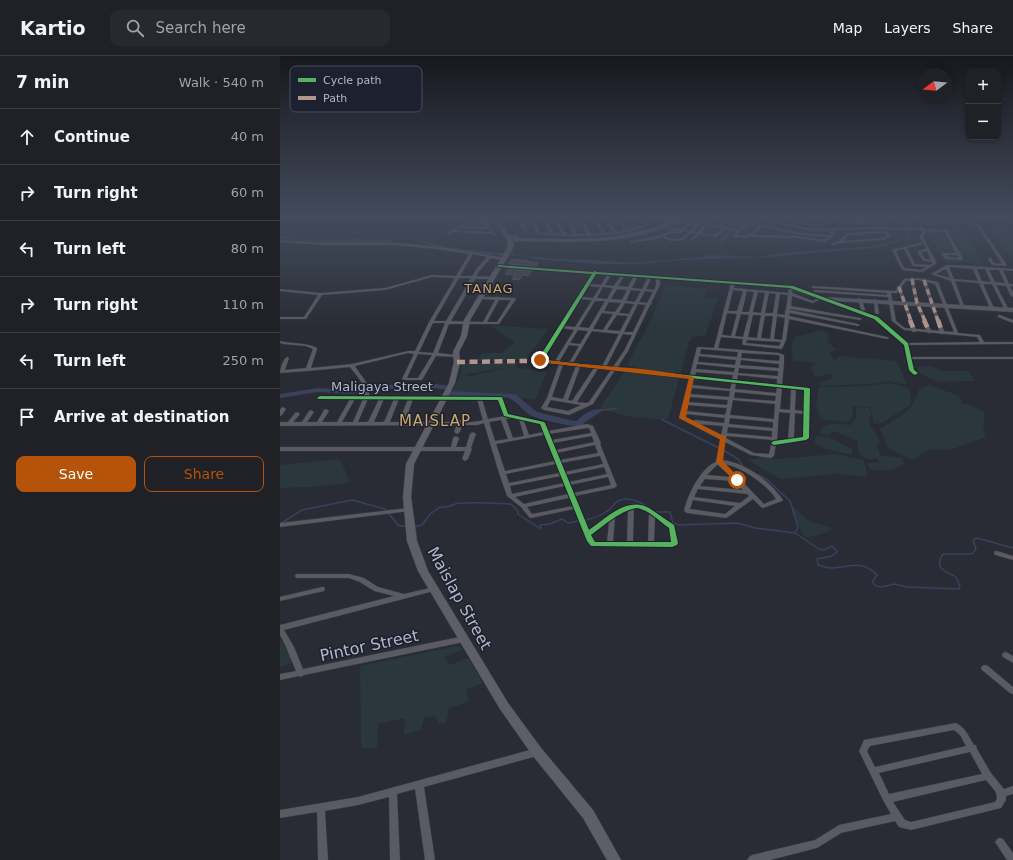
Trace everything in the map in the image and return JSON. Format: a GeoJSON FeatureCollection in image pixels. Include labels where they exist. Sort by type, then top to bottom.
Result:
{"type":"FeatureCollection","features":[{"type":"Feature","properties":{"kind":"main road","name":"Maislap Street"},"geometry":{"type":"LineString","coordinates":[[507,254],[466,323],[465,334],[456,352],[457,356],[454,378],[410,464],[408,476],[408,510],[414,550],[434,589],[504,706],[538,752],[588,814],[614,860]]}},
{"type":"Feature","properties":{"kind":"street"},"geometry":{"type":"LineString","coordinates":[[467,254],[504,258]]}},
{"type":"Feature","properties":{"kind":"street"},"geometry":{"type":"LineString","coordinates":[[471,254],[456,277],[431,322],[404,380],[420,380],[435,354],[448,322],[482,264],[490,256]]}},
{"type":"Feature","properties":{"kind":"street"},"geometry":{"type":"LineString","coordinates":[[895,254],[902,269],[922,271],[934,264],[934,261]]}},
{"type":"Feature","properties":{"kind":"street"},"geometry":{"type":"LineString","coordinates":[[908,254],[914,265],[930,266]]}},
{"type":"Feature","properties":{"kind":"street"},"geometry":{"type":"LineString","coordinates":[[920,254],[924,260],[934,261]]}},
{"type":"Feature","properties":{"kind":"street"},"geometry":{"type":"LineString","coordinates":[[930,254],[934,261]]}},
{"type":"Feature","properties":{"kind":"street"},"geometry":{"type":"LineString","coordinates":[[997,254],[1001,259]]}},
{"type":"Feature","properties":{"kind":"street"},"geometry":{"type":"LineString","coordinates":[[1013,270],[949,265],[933,274],[952,280],[1013,285]]}},
{"type":"Feature","properties":{"kind":"street"},"geometry":{"type":"LineString","coordinates":[[500,266],[791,287],[823,297],[876,318],[906,344],[912,370],[915,373]]}},
{"type":"Feature","properties":{"kind":"street"},"geometry":{"type":"LineString","coordinates":[[947,267],[962,306]]}},
{"type":"Feature","properties":{"kind":"street"},"geometry":{"type":"LineString","coordinates":[[974,267],[992,308]]}},
{"type":"Feature","properties":{"kind":"street"},"geometry":{"type":"LineString","coordinates":[[986,268],[1007,310]]}},
{"type":"Feature","properties":{"kind":"street"},"geometry":{"type":"LineString","coordinates":[[1000,269],[1013,296]]}},
{"type":"Feature","properties":{"kind":"street"},"geometry":{"type":"LineString","coordinates":[[596,272],[540,360],[558,364],[626,369],[692,378],[794,387],[808,390],[806,438],[791,441],[774,441],[724,436]]}},
{"type":"Feature","properties":{"kind":"street"},"geometry":{"type":"LineString","coordinates":[[610,273],[567,344],[558,364],[549,398],[544,408],[566,413],[588,405],[614,369],[634,334],[656,291],[658,277]]}},
{"type":"Feature","properties":{"kind":"street"},"geometry":{"type":"LineString","coordinates":[[570,365],[623,274]]}},
{"type":"Feature","properties":{"kind":"street"},"geometry":{"type":"LineString","coordinates":[[280,290],[321,294],[385,289],[432,276],[492,278]]}},
{"type":"Feature","properties":{"kind":"street"},"geometry":{"type":"LineString","coordinates":[[604,331],[623,302],[636,276]]}},
{"type":"Feature","properties":{"kind":"street"},"geometry":{"type":"LineString","coordinates":[[574,402],[600,368],[631,315],[650,277]]}},
{"type":"Feature","properties":{"kind":"street"},"geometry":{"type":"LineString","coordinates":[[912,279],[917,303],[929,331]]}},
{"type":"Feature","properties":{"kind":"street"},"geometry":{"type":"LineString","coordinates":[[732,289],[790,294],[813,302],[823,297],[875,300],[890,296],[897,291],[905,280],[924,280],[938,284],[956,333]]}},
{"type":"Feature","properties":{"kind":"street"},"geometry":{"type":"LineString","coordinates":[[924,280],[931,304],[942,332]]}},
{"type":"Feature","properties":{"kind":"street"},"geometry":{"type":"LineString","coordinates":[[716,349],[733,283]]}},
{"type":"Feature","properties":{"kind":"street"},"geometry":{"type":"LineString","coordinates":[[589,285],[656,291]]}},
{"type":"Feature","properties":{"kind":"street"},"geometry":{"type":"LineString","coordinates":[[756,291],[744,344],[779,348],[782,347],[791,287]]}},
{"type":"Feature","properties":{"kind":"street"},"geometry":{"type":"LineString","coordinates":[[899,287],[914,330]]}},
{"type":"Feature","properties":{"kind":"street"},"geometry":{"type":"LineString","coordinates":[[734,337],[745,290]]}},
{"type":"Feature","properties":{"kind":"street"},"geometry":{"type":"LineString","coordinates":[[823,297],[815,291],[849,291],[890,296],[904,302],[1013,310]]}},
{"type":"Feature","properties":{"kind":"street"},"geometry":{"type":"LineString","coordinates":[[760,339],[767,292]]}},
{"type":"Feature","properties":{"kind":"street"},"geometry":{"type":"LineString","coordinates":[[772,340],[778,293]]}},
{"type":"Feature","properties":{"kind":"street"},"geometry":{"type":"LineString","coordinates":[[280,318],[305,318],[321,294]]}},
{"type":"Feature","properties":{"kind":"street"},"geometry":{"type":"LineString","coordinates":[[890,296],[895,322],[904,329],[978,336],[983,343]]}},
{"type":"Feature","properties":{"kind":"street"},"geometry":{"type":"LineString","coordinates":[[431,322],[499,323],[514,299],[480,298]]}},
{"type":"Feature","properties":{"kind":"street"},"geometry":{"type":"LineString","coordinates":[[484,323],[498,298]]}},
{"type":"Feature","properties":{"kind":"street"},"geometry":{"type":"LineString","coordinates":[[580,298],[650,304]]}},
{"type":"Feature","properties":{"kind":"street"},"geometry":{"type":"LineString","coordinates":[[854,330],[858,325],[863,312],[860,299]]}},
{"type":"Feature","properties":{"kind":"street"},"geometry":{"type":"LineString","coordinates":[[875,300],[877,313]]}},
{"type":"Feature","properties":{"kind":"street"},"geometry":{"type":"LineString","coordinates":[[788,309],[826,313],[860,319]]}},
{"type":"Feature","properties":{"kind":"street"},"geometry":{"type":"LineString","coordinates":[[788,309],[858,325]]}},
{"type":"Feature","properties":{"kind":"street"},"geometry":{"type":"LineString","coordinates":[[601,312],[631,315]]}},
{"type":"Feature","properties":{"kind":"street"},"geometry":{"type":"LineString","coordinates":[[726,312],[775,315],[887,338]]}},
{"type":"Feature","properties":{"kind":"street"},"geometry":{"type":"LineString","coordinates":[[820,324],[826,313]]}},
{"type":"Feature","properties":{"kind":"street"},"geometry":{"type":"LineString","coordinates":[[999,316],[1013,322]]}},
{"type":"Feature","properties":{"kind":"street"},"geometry":{"type":"LineString","coordinates":[[561,327],[634,334]]}},
{"type":"Feature","properties":{"kind":"street"},"geometry":{"type":"LineString","coordinates":[[719,336],[783,341]]}},
{"type":"Feature","properties":{"kind":"street"},"geometry":{"type":"LineString","coordinates":[[280,342],[291,346],[306,344],[315,349],[308,370]]}},
{"type":"Feature","properties":{"kind":"street"},"geometry":{"type":"LineString","coordinates":[[567,344],[582,345]]}},
{"type":"Feature","properties":{"kind":"street"},"geometry":{"type":"LineString","coordinates":[[906,344],[1013,344]]}},
{"type":"Feature","properties":{"kind":"street"},"geometry":{"type":"LineString","coordinates":[[700,348],[716,349],[780,354],[782,356],[772,456],[769,457],[753,454],[724,436],[682,418],[700,348]]}},
{"type":"Feature","properties":{"kind":"street"},"geometry":{"type":"LineString","coordinates":[[719,462],[728,407],[740,359],[740,351]]}},
{"type":"Feature","properties":{"kind":"street"},"geometry":{"type":"LineString","coordinates":[[287,358],[281,372],[352,364],[398,353],[417,352],[457,356]]}},
{"type":"Feature","properties":{"kind":"street"},"geometry":{"type":"LineString","coordinates":[[698,355],[782,363]]}},
{"type":"Feature","properties":{"kind":"street"},"geometry":{"type":"LineString","coordinates":[[910,358],[1013,358]]}},
{"type":"Feature","properties":{"kind":"street"},"geometry":{"type":"LineString","coordinates":[[696,362],[781,370]]}},
{"type":"Feature","properties":{"kind":"street"},"geometry":{"type":"LineString","coordinates":[[352,364],[367,389],[367,398],[355,423]]}},
{"type":"Feature","properties":{"kind":"street"},"geometry":{"type":"LineString","coordinates":[[565,400],[578,366]]}},
{"type":"Feature","properties":{"kind":"street"},"geometry":{"type":"LineString","coordinates":[[694,370],[780,378]]}},
{"type":"Feature","properties":{"kind":"street"},"geometry":{"type":"LineString","coordinates":[[690,386],[779,395]]}},
{"type":"Feature","properties":{"kind":"street"},"geometry":{"type":"LineString","coordinates":[[791,441],[794,387]]}},
{"type":"Feature","properties":{"kind":"street"},"geometry":{"type":"LineString","coordinates":[[688,395],[778,403]]}},
{"type":"Feature","properties":{"kind":"street"},"geometry":{"type":"LineString","coordinates":[[371,422],[383,397]]}},
{"type":"Feature","properties":{"kind":"street"},"geometry":{"type":"LineString","coordinates":[[387,422],[398,397]]}},
{"type":"Feature","properties":{"kind":"street"},"geometry":{"type":"LineString","coordinates":[[402,422],[411,397]]}},
{"type":"Feature","properties":{"kind":"street","name":"Maligaya Street"},"geometry":{"type":"LineString","coordinates":[[320,398],[500,398],[504,414],[512,416]]}},
{"type":"Feature","properties":{"kind":"street"},"geometry":{"type":"LineString","coordinates":[[339,423],[353,398]]}},
{"type":"Feature","properties":{"kind":"street"},"geometry":{"type":"LineString","coordinates":[[479,398],[510,496],[523,506],[531,516],[577,507]]}},
{"type":"Feature","properties":{"kind":"street"},"geometry":{"type":"LineString","coordinates":[[549,398],[588,405]]}},
{"type":"Feature","properties":{"kind":"street"},"geometry":{"type":"LineString","coordinates":[[686,403],[728,407]]}},
{"type":"Feature","properties":{"kind":"street"},"geometry":{"type":"LineString","coordinates":[[777,410],[806,413]]}},
{"type":"Feature","properties":{"kind":"street"},"geometry":{"type":"LineString","coordinates":[[319,423],[326,411]]}},
{"type":"Feature","properties":{"kind":"street"},"geometry":{"type":"LineString","coordinates":[[303,424],[311,412]]}},
{"type":"Feature","properties":{"kind":"street"},"geometry":{"type":"LineString","coordinates":[[684,412],[776,421]]}},
{"type":"Feature","properties":{"kind":"street"},"geometry":{"type":"LineString","coordinates":[[289,424],[297,414]]}},
{"type":"Feature","properties":{"kind":"street"},"geometry":{"type":"LineString","coordinates":[[280,424],[460,422],[487,421],[512,416],[540,421],[551,442],[554,452],[559,462],[588,534],[593,544],[672,545],[674,543],[672,527],[652,512],[638,505],[631,506],[588,534]]}},
{"type":"Feature","properties":{"kind":"street"},"geometry":{"type":"LineString","coordinates":[[503,418],[511,439]]}},
{"type":"Feature","properties":{"kind":"street"},"geometry":{"type":"LineString","coordinates":[[521,418],[527,436]]}},
{"type":"Feature","properties":{"kind":"street"},"geometry":{"type":"LineString","coordinates":[[453,449],[460,422]]}},
{"type":"Feature","properties":{"kind":"street"},"geometry":{"type":"LineString","coordinates":[[691,422],[775,430]]}},
{"type":"Feature","properties":{"kind":"street"},"geometry":{"type":"LineString","coordinates":[[493,443],[590,426],[594,434],[614,486],[523,506]]}},
{"type":"Feature","properties":{"kind":"street"},"geometry":{"type":"LineString","coordinates":[[465,459],[473,434]]}},
{"type":"Feature","properties":{"kind":"street"},"geometry":{"type":"LineString","coordinates":[[551,442],[594,434]]}},
{"type":"Feature","properties":{"kind":"street"},"geometry":{"type":"LineString","coordinates":[[554,452],[598,443]]}},
{"type":"Feature","properties":{"kind":"street"},"geometry":{"type":"LineString","coordinates":[[280,448],[417,450],[469,449]]}},
{"type":"Feature","properties":{"kind":"street"},"geometry":{"type":"LineString","coordinates":[[502,473],[602,454]]}},
{"type":"Feature","properties":{"kind":"street"},"geometry":{"type":"LineString","coordinates":[[719,462],[737,480],[751,494],[763,506],[780,500],[750,472],[739,466],[719,462],[714,463],[696,487],[686,510],[726,516],[751,494]]}},
{"type":"Feature","properties":{"kind":"street"},"geometry":{"type":"LineString","coordinates":[[506,485],[606,465]]}},
{"type":"Feature","properties":{"kind":"street"},"geometry":{"type":"LineString","coordinates":[[510,496],[610,475]]}},
{"type":"Feature","properties":{"kind":"street"},"geometry":{"type":"LineString","coordinates":[[704,477],[737,480]]}},
{"type":"Feature","properties":{"kind":"street"},"geometry":{"type":"LineString","coordinates":[[696,487],[751,494]]}},
{"type":"Feature","properties":{"kind":"street"},"geometry":{"type":"LineString","coordinates":[[691,498],[741,504]]}},
{"type":"Feature","properties":{"kind":"street"},"geometry":{"type":"LineString","coordinates":[[630,544],[631,506]]}},
{"type":"Feature","properties":{"kind":"street"},"geometry":{"type":"LineString","coordinates":[[280,524],[408,510]]}},
{"type":"Feature","properties":{"kind":"street"},"geometry":{"type":"LineString","coordinates":[[651,544],[652,512]]}},
{"type":"Feature","properties":{"kind":"street"},"geometry":{"type":"LineString","coordinates":[[610,545],[612,518]]}},
{"type":"Feature","properties":{"kind":"street"},"geometry":{"type":"LineString","coordinates":[[997,553],[1013,558]]}},
{"type":"Feature","properties":{"kind":"street"},"geometry":{"type":"LineString","coordinates":[[298,576],[349,576],[362,580],[376,589],[404,596]]}},
{"type":"Feature","properties":{"kind":"street"},"geometry":{"type":"LineString","coordinates":[[280,599],[322,589]]}},
{"type":"Feature","properties":{"kind":"street"},"geometry":{"type":"LineString","coordinates":[[301,674],[290,646],[280,628],[434,589]]}},
{"type":"Feature","properties":{"kind":"street","name":"Pintor Street"},"geometry":{"type":"LineString","coordinates":[[280,677],[301,674],[464,639]]}},
{"type":"Feature","properties":{"kind":"street"},"geometry":{"type":"LineString","coordinates":[[1006,655],[1013,660]]}},
{"type":"Feature","properties":{"kind":"street"},"geometry":{"type":"LineString","coordinates":[[985,668],[1013,691]]}},
{"type":"Feature","properties":{"kind":"street"},"geometry":{"type":"LineString","coordinates":[[956,726],[963,733],[973,748],[988,776],[1002,793],[1002,800],[998,805],[911,826],[902,824],[896,817],[864,751],[867,743],[956,726]]}},
{"type":"Feature","properties":{"kind":"street"},"geometry":{"type":"LineString","coordinates":[[873,771],[973,748]]}},
{"type":"Feature","properties":{"kind":"street"},"geometry":{"type":"LineString","coordinates":[[280,814],[321,808],[393,792],[538,752]]}},
{"type":"Feature","properties":{"kind":"street"},"geometry":{"type":"LineString","coordinates":[[887,799],[988,776]]}},
{"type":"Feature","properties":{"kind":"street"},"geometry":{"type":"LineString","coordinates":[[419,784],[430,860]]}},
{"type":"Feature","properties":{"kind":"street"},"geometry":{"type":"LineString","coordinates":[[1002,793],[1013,790]]}},
{"type":"Feature","properties":{"kind":"street"},"geometry":{"type":"LineString","coordinates":[[393,792],[395,860]]}},
{"type":"Feature","properties":{"kind":"street"},"geometry":{"type":"LineString","coordinates":[[321,808],[323,860]]}},
{"type":"Feature","properties":{"kind":"street"},"geometry":{"type":"LineString","coordinates":[[752,860],[817,844],[839,829],[896,817]]}},
{"type":"Feature","properties":{"kind":"street"},"geometry":{"type":"LineString","coordinates":[[1000,842],[1012,860]]}},
{"type":"Feature","properties":{"kind":"shaded area"},"geometry":{"type":"Polygon","coordinates":[[[940,254],[978,254],[985,265],[944,261],[940,254]]]}},
{"type":"Feature","properties":{"kind":"shaded area"},"geometry":{"type":"Polygon","coordinates":[[[1008,254],[1013,254],[1013,261],[1008,254]]]}},
{"type":"Feature","properties":{"kind":"shaded area"},"geometry":{"type":"Polygon","coordinates":[[[665,285],[707,289],[705,297],[718,299],[705,336],[693,337],[689,342],[680,375],[651,372],[627,365],[653,316],[665,285]]]}},
{"type":"Feature","properties":{"kind":"shaded area"},"geometry":{"type":"Polygon","coordinates":[[[490,325],[548,329],[526,360],[476,361],[482,353],[501,353],[515,343],[490,325]]]}},
{"type":"Feature","properties":{"kind":"shaded area"},"geometry":{"type":"Polygon","coordinates":[[[821,330],[829,334],[826,346],[828,342],[836,350],[830,352],[831,357],[835,360],[840,356],[897,361],[907,385],[889,381],[869,384],[821,386],[819,382],[832,379],[832,374],[815,377],[811,367],[816,363],[793,361],[791,348],[795,337],[821,330]]]}},
{"type":"Feature","properties":{"kind":"shaded area"},"geometry":{"type":"Polygon","coordinates":[[[462,363],[515,363],[517,366],[515,367],[547,372],[535,400],[498,395],[465,395],[452,392],[460,375],[462,363]],[[512,367],[460,375],[471,376],[512,367]]]}},
{"type":"Feature","properties":{"kind":"shaded area"},"geometry":{"type":"Polygon","coordinates":[[[931,366],[943,371],[968,371],[975,381],[938,382],[919,373],[917,367],[931,366]]]}},
{"type":"Feature","properties":{"kind":"shaded area"},"geometry":{"type":"Polygon","coordinates":[[[625,371],[679,379],[668,419],[635,418],[599,409],[625,371]]]}},
{"type":"Feature","properties":{"kind":"shaded area"},"geometry":{"type":"Polygon","coordinates":[[[890,383],[908,388],[911,392],[910,405],[882,423],[874,424],[870,407],[853,406],[852,419],[845,422],[821,419],[816,404],[819,387],[868,386],[890,383]]]}},
{"type":"Feature","properties":{"kind":"shaded area"},"geometry":{"type":"Polygon","coordinates":[[[930,385],[959,396],[962,403],[976,407],[985,413],[983,425],[986,437],[950,450],[928,450],[912,460],[888,448],[880,429],[899,417],[914,403],[919,389],[930,385]]]}},
{"type":"Feature","properties":{"kind":"shaded area"},"geometry":{"type":"Polygon","coordinates":[[[856,407],[869,408],[871,414],[869,424],[881,442],[877,445],[880,455],[902,458],[904,464],[892,470],[870,470],[867,463],[880,463],[877,458],[871,460],[863,457],[858,451],[857,441],[834,431],[827,436],[819,433],[821,429],[828,424],[851,425],[856,418],[856,407]]]}},
{"type":"Feature","properties":{"kind":"shaded area"},"geometry":{"type":"Polygon","coordinates":[[[817,436],[830,438],[852,449],[853,455],[825,449],[814,442],[817,436]]]}},
{"type":"Feature","properties":{"kind":"shaded area"},"geometry":{"type":"Polygon","coordinates":[[[836,454],[864,460],[868,477],[838,474],[780,479],[748,460],[764,457],[777,459],[836,454]]]}},
{"type":"Feature","properties":{"kind":"shaded area"},"geometry":{"type":"Polygon","coordinates":[[[337,459],[341,461],[350,482],[324,486],[280,488],[280,465],[337,459]]]}},
{"type":"Feature","properties":{"kind":"shaded area"},"geometry":{"type":"Polygon","coordinates":[[[790,504],[809,521],[832,528],[828,532],[807,538],[801,532],[790,504]]]}},
{"type":"Feature","properties":{"kind":"shaded area"},"geometry":{"type":"Polygon","coordinates":[[[280,640],[294,662],[280,667],[280,640]]]}},
{"type":"Feature","properties":{"kind":"shaded area"},"geometry":{"type":"Polygon","coordinates":[[[456,646],[464,649],[445,657],[449,665],[469,659],[483,683],[466,689],[469,702],[449,708],[446,723],[439,723],[434,716],[424,718],[421,730],[404,735],[405,718],[378,724],[377,748],[361,748],[360,666],[456,646]]]}},
{"type":"Feature","properties":{"kind":"water"},"geometry":{"type":"Polygon","coordinates":[[[484,254],[519,255],[502,256],[484,254]]]}},
{"type":"Feature","properties":{"kind":"water"},"geometry":{"type":"Polygon","coordinates":[[[780,254],[807,254],[776,257],[681,260],[638,264],[598,264],[534,259],[524,256],[634,263],[703,257],[708,255],[759,257],[780,254]]]}},
{"type":"Feature","properties":{"kind":"building"},"geometry":{"type":"Polygon","coordinates":[[[512,259],[538,263],[536,266],[508,264],[512,259]]]}},
{"type":"Feature","properties":{"kind":"building"},"geometry":{"type":"Polygon","coordinates":[[[509,269],[532,271],[528,276],[522,275],[519,280],[512,279],[515,275],[505,274],[509,269]]]}},
{"type":"Feature","properties":{"kind":"waterway"},"geometry":{"type":"LineString","coordinates":[[280,396],[318,390],[349,392],[364,390],[381,385],[409,390],[423,390],[435,386],[447,388]]}},
{"type":"Feature","properties":{"kind":"waterway"},"geometry":{"type":"LineString","coordinates":[[451,393],[458,395],[512,396],[534,414],[574,424],[579,424],[582,420],[598,411]]}},
{"type":"Feature","properties":{"kind":"waterway"},"geometry":{"type":"LineString","coordinates":[[598,411],[617,408]]}},
{"type":"Feature","properties":{"kind":"waterway"},"geometry":{"type":"LineString","coordinates":[[661,419],[719,448]]}},
{"type":"Feature","properties":{"kind":"waterway"},"geometry":{"type":"LineString","coordinates":[[723,450],[738,459],[744,468]]}},
{"type":"Feature","properties":{"kind":"waterway"},"geometry":{"type":"LineString","coordinates":[[758,475],[766,479],[790,501],[798,527],[795,533]]}},
{"type":"Feature","properties":{"kind":"waterway"},"geometry":{"type":"LineString","coordinates":[[586,520],[608,511],[618,501],[627,499],[642,503],[654,512],[670,512],[673,523],[679,525],[737,523],[755,528],[795,533]]}},
{"type":"Feature","properties":{"kind":"waterway"},"geometry":{"type":"LineString","coordinates":[[280,524],[302,510],[352,500],[385,509],[399,526],[407,526]]}},
{"type":"Feature","properties":{"kind":"waterway"},"geometry":{"type":"LineString","coordinates":[[413,527],[422,525],[430,514],[440,507],[446,507],[458,503],[511,504],[518,511],[518,514],[539,528],[541,528],[540,525],[550,524],[562,519],[568,523],[579,521]]}},
{"type":"Feature","properties":{"kind":"waterway"},"geometry":{"type":"LineString","coordinates":[[795,533],[819,549],[824,550],[832,546],[837,552],[832,556],[817,559],[818,565],[834,568],[856,565],[863,566],[870,569],[877,575],[872,582],[876,586],[882,587],[894,584],[907,587],[959,589],[960,586],[956,577],[940,567],[940,559],[943,554],[972,554],[976,549],[973,540],[977,538],[1013,548]]}},
{"type":"Feature","properties":{"kind":"marked path"},"geometry":{"type":"LineString","coordinates":[[912,279],[917,303],[929,331]]}},
{"type":"Feature","properties":{"kind":"marked path"},"geometry":{"type":"LineString","coordinates":[[924,280],[942,332]]}},
{"type":"Feature","properties":{"kind":"marked path"},"geometry":{"type":"LineString","coordinates":[[899,287],[914,330]]}},
{"type":"Feature","properties":{"kind":"marked path"},"geometry":{"type":"LineString","coordinates":[[457,362],[527,361]]}},
{"type":"Feature","properties":{"kind":"cycle path"},"geometry":{"type":"LineString","coordinates":[[499,266],[791,287],[876,318],[906,344],[912,370],[915,373]]}},
{"type":"Feature","properties":{"kind":"cycle path"},"geometry":{"type":"LineString","coordinates":[[595,272],[540,361],[807,389],[806,438],[774,443]]}},
{"type":"Feature","properties":{"kind":"cycle path"},"geometry":{"type":"LineString","coordinates":[[320,398],[500,398],[506,415],[542,423],[590,541],[593,544],[672,545],[675,543],[672,527],[647,509],[637,506],[622,510],[588,534]]}},
{"type":"Feature","properties":{"kind":"district","name":"TANAG"},"geometry":{"type":"Point","coordinates":[489,288]}},
{"type":"Feature","properties":{"kind":"district","name":"MAISLAP"},"geometry":{"type":"Point","coordinates":[435,421]}},
{"type":"Feature","properties":{"kind":"route"},"geometry":{"type":"LineString","coordinates":[[540,360],[541,362],[620,370],[626,369],[650,374],[692,378],[682,418],[724,438],[719,462],[737,480]]}}]}
